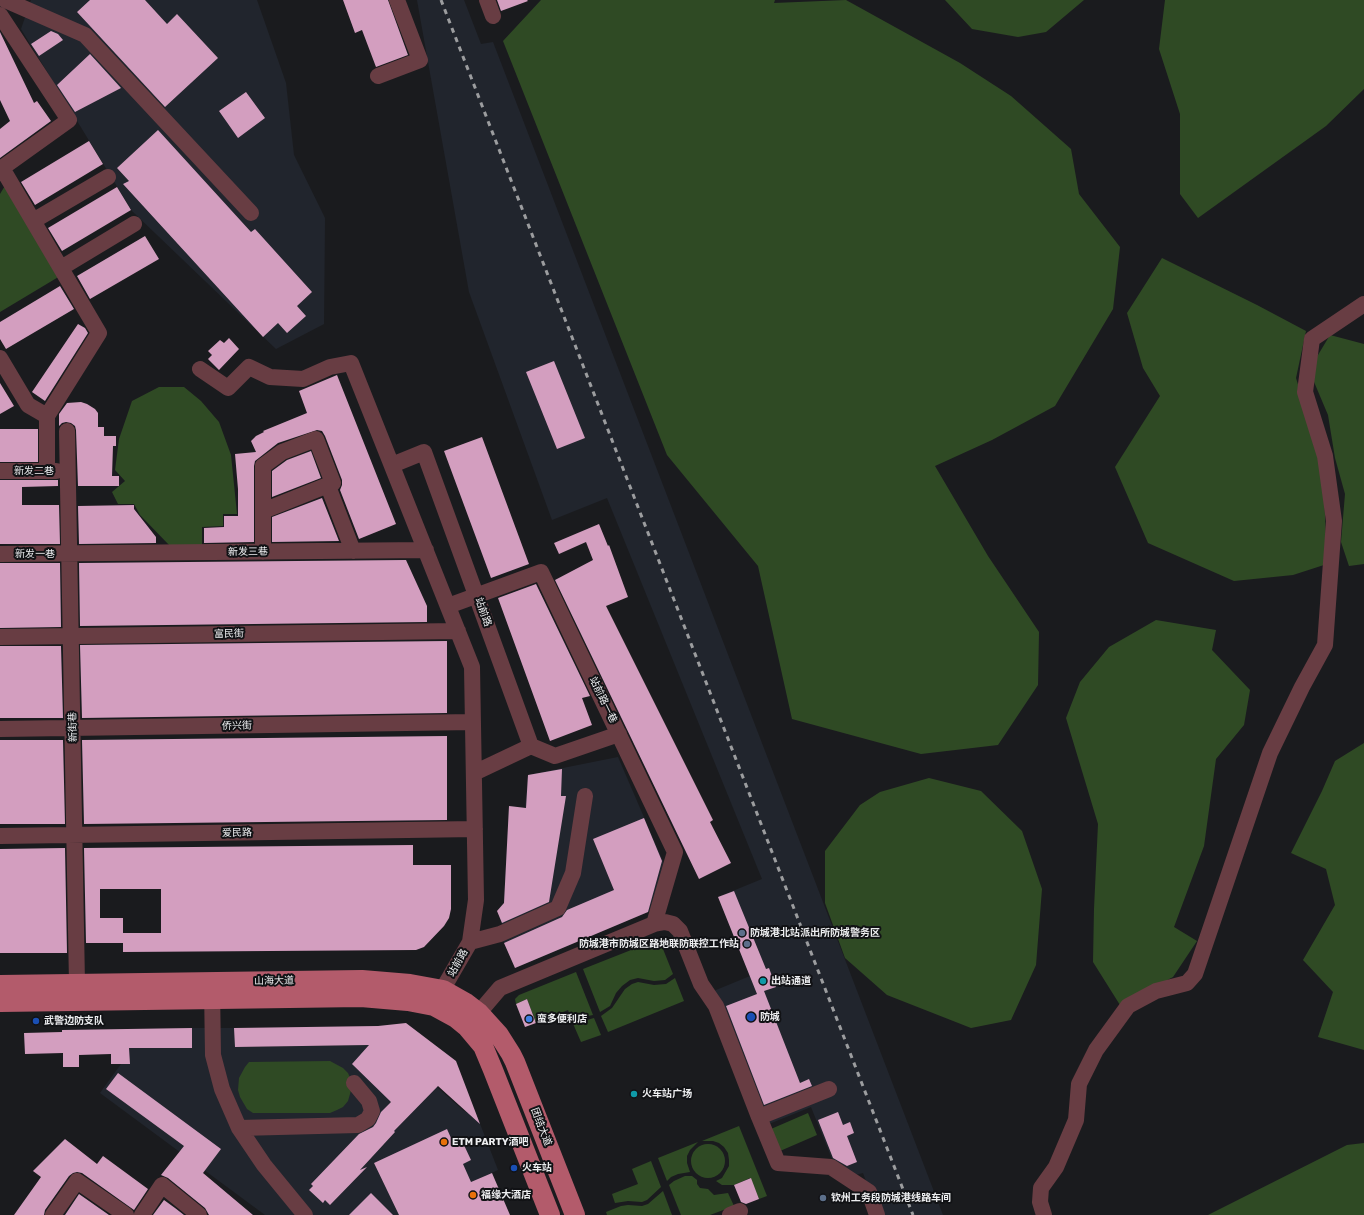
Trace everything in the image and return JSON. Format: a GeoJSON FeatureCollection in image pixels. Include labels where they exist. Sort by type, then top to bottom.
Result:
{"type":"FeatureCollection","features":[{"type":"Feature","properties":{"kind":"main road","name":"山海大道"},"geometry":{"type":"LineString","coordinates":[[0,1002],[212,991],[362,980],[410,984],[438,998],[466,1003],[550,1215]]}},
{"type":"Feature","properties":{"kind":"main road","name":"山海大道"},"geometry":{"type":"LineString","coordinates":[[0,985],[77,984],[212,991]]}},
{"type":"Feature","properties":{"kind":"main road","name":"山海大道"},"geometry":{"type":"LineString","coordinates":[[473,1020],[499,1035],[515,1062]]}},
{"type":"Feature","properties":{"kind":"main road","name":"团结大道"},"geometry":{"type":"LineString","coordinates":[[515,1062],[575,1215]]}},
{"type":"Feature","properties":{"kind":"street"},"geometry":{"type":"LineString","coordinates":[[5,0],[85,35],[251,213]]}},
{"type":"Feature","properties":{"kind":"street"},"geometry":{"type":"LineString","coordinates":[[378,76],[420,60],[397,0]]}},
{"type":"Feature","properties":{"kind":"street"},"geometry":{"type":"LineString","coordinates":[[487,0],[493,16]]}},
{"type":"Feature","properties":{"kind":"street"},"geometry":{"type":"LineString","coordinates":[[0,15],[69,120],[1,171],[33,221],[99,333],[48,416],[47,471]]}},
{"type":"Feature","properties":{"kind":"street"},"geometry":{"type":"LineString","coordinates":[[33,221],[108,177]]}},
{"type":"Feature","properties":{"kind":"street"},"geometry":{"type":"LineString","coordinates":[[61,268],[134,224]]}},
{"type":"Feature","properties":{"kind":"street"},"geometry":{"type":"LineString","coordinates":[[1044,1215],[1040,1202],[1041,1188],[1056,1167],[1076,1120],[1079,1084],[1096,1050],[1128,1006],[1156,991],[1187,983],[1195,974],[1270,753],[1302,687],[1325,645],[1334,521],[1325,456],[1305,392],[1312,338],[1364,304]]}},
{"type":"Feature","properties":{"kind":"street"},"geometry":{"type":"LineString","coordinates":[[0,358],[28,405],[48,416]]}},
{"type":"Feature","properties":{"kind":"street","name":"站前路"},"geometry":{"type":"LineString","coordinates":[[200,369],[228,388],[249,367],[270,377],[303,379],[330,367],[351,363],[472,667],[476,900],[470,942],[438,998]]}},
{"type":"Feature","properties":{"kind":"street","name":"新街巷"},"geometry":{"type":"LineString","coordinates":[[67,431],[77,984]]}},
{"type":"Feature","properties":{"kind":"street"},"geometry":{"type":"LineString","coordinates":[[263,511],[333,483],[316,439],[282,452],[262,466],[263,552]]}},
{"type":"Feature","properties":{"kind":"street","name":"站前路"},"geometry":{"type":"LineString","coordinates":[[392,465],[424,452],[531,746]]}},
{"type":"Feature","properties":{"kind":"street","name":"新发二巷"},"geometry":{"type":"LineString","coordinates":[[0,471],[68,470]]}},
{"type":"Feature","properties":{"kind":"street"},"geometry":{"type":"LineString","coordinates":[[328,486],[353,551]]}},
{"type":"Feature","properties":{"kind":"street","name":"新发三巷"},"geometry":{"type":"LineString","coordinates":[[70,554],[426,550]]}},
{"type":"Feature","properties":{"kind":"street","name":"新发一巷"},"geometry":{"type":"LineString","coordinates":[[0,554],[70,554]]}},
{"type":"Feature","properties":{"kind":"street","name":"站前路一巷"},"geometry":{"type":"LineString","coordinates":[[448,606],[541,572],[675,852],[654,924]]}},
{"type":"Feature","properties":{"kind":"street","name":"富民街"},"geometry":{"type":"LineString","coordinates":[[0,637],[458,631]]}},
{"type":"Feature","properties":{"kind":"street","name":"侨兴街"},"geometry":{"type":"LineString","coordinates":[[0,729],[473,722]]}},
{"type":"Feature","properties":{"kind":"street"},"geometry":{"type":"LineString","coordinates":[[474,773],[531,746],[555,756],[619,734]]}},
{"type":"Feature","properties":{"kind":"street"},"geometry":{"type":"LineString","coordinates":[[470,942],[500,934],[558,908],[573,873],[585,796]]}},
{"type":"Feature","properties":{"kind":"street","name":"爱民路"},"geometry":{"type":"LineString","coordinates":[[0,836],[475,830]]}},
{"type":"Feature","properties":{"kind":"street"},"geometry":{"type":"LineString","coordinates":[[473,1020],[500,988],[654,924],[665,922],[673,924],[680,931],[701,984],[716,1006],[778,1163],[831,1166],[869,1192],[877,1215]]}},
{"type":"Feature","properties":{"kind":"street"},"geometry":{"type":"LineString","coordinates":[[212,991],[213,1055],[222,1089],[239,1128],[264,1165],[305,1215]]}},
{"type":"Feature","properties":{"kind":"street"},"geometry":{"type":"LineString","coordinates":[[239,1128],[358,1125],[368,1119],[372,1111],[369,1101],[354,1083]]}},
{"type":"Feature","properties":{"kind":"street"},"geometry":{"type":"LineString","coordinates":[[759,1117],[829,1089]]}},
{"type":"Feature","properties":{"kind":"street"},"geometry":{"type":"LineString","coordinates":[[53,1215],[77,1181],[126,1215]]}},
{"type":"Feature","properties":{"kind":"street"},"geometry":{"type":"LineString","coordinates":[[142,1215],[162,1185],[199,1215]]}},
{"type":"Feature","properties":{"kind":"shaded area"},"geometry":{"type":"Polygon","coordinates":[[[31,0],[257,0],[286,83],[294,155],[325,218],[324,324],[276,349],[132,211],[21,29],[31,0]]]}},
{"type":"Feature","properties":{"kind":"shaded area"},"geometry":{"type":"Polygon","coordinates":[[[417,0],[464,0],[481,44],[493,42],[943,1215],[879,1215],[863,1173],[840,1179],[811,1107],[759,1128],[704,995],[750,976],[718,897],[762,879],[607,498],[552,520],[469,292],[417,0]]]}},
{"type":"Feature","properties":{"kind":"shaded area"},"geometry":{"type":"Polygon","coordinates":[[[618,757],[665,866],[655,909],[515,968],[502,938],[503,926],[497,911],[504,903],[509,806],[525,808],[528,775],[618,757]]]}},
{"type":"Feature","properties":{"kind":"shaded area"},"geometry":{"type":"Polygon","coordinates":[[[192,1028],[235,1028],[235,1047],[364,1045],[378,1035],[464,1111],[469,1113],[475,1111],[498,1170],[401,1215],[265,1215],[100,1093],[121,1064],[129,1064],[129,1048],[191,1048],[192,1028]]]}},
{"type":"Feature","properties":{"kind":"green space"},"geometry":{"type":"Polygon","coordinates":[[[541,0],[775,0],[774,3],[846,0],[960,63],[1011,96],[1071,149],[1079,194],[1120,247],[1113,309],[1055,406],[992,440],[935,466],[988,556],[1039,632],[1038,685],[998,745],[921,754],[792,719],[758,566],[667,455],[503,41],[541,0]]]}},
{"type":"Feature","properties":{"kind":"green space"},"geometry":{"type":"Polygon","coordinates":[[[945,0],[1084,0],[1046,32],[1018,37],[972,29],[945,0]]]}},
{"type":"Feature","properties":{"kind":"green space"},"geometry":{"type":"Polygon","coordinates":[[[1165,0],[1364,0],[1364,89],[1326,126],[1198,218],[1180,194],[1180,114],[1159,49],[1165,0]]]}},
{"type":"Feature","properties":{"kind":"green space"},"geometry":{"type":"Polygon","coordinates":[[[6,184],[60,276],[0,312],[0,194],[6,184]]]}},
{"type":"Feature","properties":{"kind":"green space"},"geometry":{"type":"Polygon","coordinates":[[[1162,258],[1306,331],[1296,378],[1323,467],[1327,564],[1293,575],[1234,581],[1148,543],[1115,467],[1160,396],[1143,368],[1127,313],[1162,258]]]}},
{"type":"Feature","properties":{"kind":"green space"},"geometry":{"type":"Polygon","coordinates":[[[1330,335],[1364,344],[1364,564],[1349,566],[1341,542],[1345,494],[1335,458],[1328,415],[1309,370],[1330,335]]]}},
{"type":"Feature","properties":{"kind":"green space"},"geometry":{"type":"Polygon","coordinates":[[[159,387],[184,387],[201,401],[219,422],[231,455],[237,514],[223,514],[223,526],[202,527],[202,547],[171,547],[140,515],[134,504],[118,504],[112,492],[125,481],[115,470],[119,439],[132,401],[159,387]]]}},
{"type":"Feature","properties":{"kind":"green space"},"geometry":{"type":"Polygon","coordinates":[[[1156,620],[1216,630],[1212,650],[1250,690],[1244,725],[1216,759],[1204,846],[1174,927],[1197,941],[1173,977],[1120,1005],[1093,962],[1098,824],[1066,718],[1080,682],[1109,647],[1156,620]]]}},
{"type":"Feature","properties":{"kind":"green space"},"geometry":{"type":"Polygon","coordinates":[[[1364,743],[1364,1050],[1318,1037],[1333,992],[1303,960],[1335,905],[1326,869],[1291,853],[1322,791],[1335,761],[1364,743]]]}},
{"type":"Feature","properties":{"kind":"green space"},"geometry":{"type":"Polygon","coordinates":[[[929,778],[981,791],[1022,831],[1042,889],[1036,965],[1011,1020],[971,1028],[887,995],[845,958],[825,903],[825,851],[860,805],[880,792],[929,778]]]}},
{"type":"Feature","properties":{"kind":"green space"},"geometry":{"type":"Polygon","coordinates":[[[659,939],[673,974],[665,980],[654,981],[638,978],[630,980],[616,993],[610,1006],[600,1012],[583,969],[659,939]]]}},
{"type":"Feature","properties":{"kind":"green space"},"geometry":{"type":"Polygon","coordinates":[[[576,972],[593,1015],[570,1015],[568,1010],[536,1023],[527,999],[516,1004],[515,999],[519,995],[576,972]]]}},
{"type":"Feature","properties":{"kind":"green space"},"geometry":{"type":"Polygon","coordinates":[[[675,978],[684,1001],[608,1032],[601,1016],[612,1008],[625,989],[638,982],[654,985],[666,984],[675,978]]]}},
{"type":"Feature","properties":{"kind":"green space"},"geometry":{"type":"Polygon","coordinates":[[[575,1017],[587,1020],[594,1018],[601,1035],[581,1042],[571,1019],[575,1017]]]}},
{"type":"Feature","properties":{"kind":"green space"},"geometry":{"type":"Polygon","coordinates":[[[330,1061],[343,1068],[348,1073],[352,1087],[348,1101],[343,1107],[330,1113],[253,1113],[247,1109],[240,1097],[238,1090],[239,1078],[249,1062],[330,1061]]]}},
{"type":"Feature","properties":{"kind":"green space"},"geometry":{"type":"Polygon","coordinates":[[[808,1113],[817,1135],[780,1151],[771,1129],[808,1113]]]}},
{"type":"Feature","properties":{"kind":"green space"},"geometry":{"type":"Polygon","coordinates":[[[739,1126],[767,1196],[759,1199],[750,1178],[734,1185],[722,1185],[716,1181],[722,1178],[729,1166],[728,1153],[719,1143],[713,1141],[702,1141],[739,1126]]]}},
{"type":"Feature","properties":{"kind":"green space"},"geometry":{"type":"Polygon","coordinates":[[[698,1142],[690,1150],[687,1156],[687,1163],[690,1172],[678,1174],[671,1177],[667,1181],[658,1158],[698,1142]]]}},
{"type":"Feature","properties":{"kind":"green space"},"geometry":{"type":"Polygon","coordinates":[[[1364,1143],[1364,1215],[1208,1215],[1347,1145],[1364,1143]]]}},
{"type":"Feature","properties":{"kind":"green space"},"geometry":{"type":"Polygon","coordinates":[[[705,1144],[711,1144],[715,1145],[722,1151],[725,1161],[724,1168],[718,1175],[711,1178],[705,1178],[701,1177],[694,1171],[691,1164],[691,1158],[692,1154],[698,1147],[705,1144]]]}},
{"type":"Feature","properties":{"kind":"green space"},"geometry":{"type":"Polygon","coordinates":[[[651,1161],[661,1187],[647,1200],[642,1202],[628,1201],[615,1203],[612,1194],[638,1184],[632,1169],[651,1161]]]}},
{"type":"Feature","properties":{"kind":"green space"},"geometry":{"type":"Polygon","coordinates":[[[685,1176],[692,1176],[697,1180],[697,1184],[700,1188],[708,1189],[714,1195],[728,1193],[734,1206],[710,1215],[681,1215],[669,1185],[685,1176]]]}},
{"type":"Feature","properties":{"kind":"green space"},"geometry":{"type":"Polygon","coordinates":[[[663,1191],[672,1215],[607,1215],[606,1212],[621,1206],[642,1206],[648,1204],[663,1191]]]}},
{"type":"Feature","properties":{"kind":"building"},"geometry":{"type":"Polygon","coordinates":[[[90,0],[145,0],[167,24],[177,14],[218,58],[165,107],[77,12],[90,0]]]}},
{"type":"Feature","properties":{"kind":"building"},"geometry":{"type":"Polygon","coordinates":[[[343,0],[388,0],[408,55],[376,67],[362,30],[355,33],[343,0]]]}},
{"type":"Feature","properties":{"kind":"building"},"geometry":{"type":"Polygon","coordinates":[[[497,0],[527,0],[528,1],[501,11],[497,0]]]}},
{"type":"Feature","properties":{"kind":"building"},"geometry":{"type":"Polygon","coordinates":[[[51,31],[58,34],[63,40],[39,56],[31,44],[51,31]]]}},
{"type":"Feature","properties":{"kind":"building"},"geometry":{"type":"Polygon","coordinates":[[[0,32],[34,103],[37,101],[51,121],[0,158],[0,129],[10,121],[0,100],[0,32]]]}},
{"type":"Feature","properties":{"kind":"building"},"geometry":{"type":"Polygon","coordinates":[[[90,54],[121,88],[75,112],[57,85],[90,54]]]}},
{"type":"Feature","properties":{"kind":"building"},"geometry":{"type":"Polygon","coordinates":[[[246,92],[265,118],[238,138],[219,111],[246,92]]]}},
{"type":"Feature","properties":{"kind":"building"},"geometry":{"type":"Polygon","coordinates":[[[158,130],[251,232],[255,229],[312,292],[297,306],[306,316],[287,333],[278,323],[263,337],[123,184],[129,181],[117,168],[158,130]]]}},
{"type":"Feature","properties":{"kind":"building"},"geometry":{"type":"Polygon","coordinates":[[[89,141],[103,164],[35,205],[21,182],[89,141]]]}},
{"type":"Feature","properties":{"kind":"building"},"geometry":{"type":"Polygon","coordinates":[[[117,187],[131,210],[62,251],[48,228],[117,187]]]}},
{"type":"Feature","properties":{"kind":"building"},"geometry":{"type":"Polygon","coordinates":[[[145,236],[159,259],[90,299],[77,276],[145,236]]]}},
{"type":"Feature","properties":{"kind":"building"},"geometry":{"type":"Polygon","coordinates":[[[60,286],[74,309],[6,349],[0,339],[0,322],[60,286]]]}},
{"type":"Feature","properties":{"kind":"building"},"geometry":{"type":"Polygon","coordinates":[[[78,324],[85,328],[88,333],[45,401],[32,392],[78,324]]]}},
{"type":"Feature","properties":{"kind":"building"},"geometry":{"type":"Polygon","coordinates":[[[229,338],[239,349],[219,370],[208,359],[212,355],[208,351],[220,340],[224,343],[229,338]]]}},
{"type":"Feature","properties":{"kind":"building"},"geometry":{"type":"Polygon","coordinates":[[[554,361],[585,438],[557,449],[526,372],[554,361]]]}},
{"type":"Feature","properties":{"kind":"building"},"geometry":{"type":"Polygon","coordinates":[[[337,375],[396,524],[359,539],[340,490],[342,480],[325,436],[322,431],[317,430],[278,443],[255,461],[254,542],[204,543],[204,528],[224,527],[224,516],[238,516],[238,489],[235,454],[256,452],[251,441],[256,436],[264,432],[263,431],[307,413],[299,391],[337,375]]]}},
{"type":"Feature","properties":{"kind":"building"},"geometry":{"type":"Polygon","coordinates":[[[0,383],[14,406],[0,414],[0,383]]]}},
{"type":"Feature","properties":{"kind":"building"},"geometry":{"type":"Polygon","coordinates":[[[81,402],[95,409],[98,413],[98,427],[104,427],[104,436],[116,436],[116,446],[113,446],[112,476],[119,476],[119,486],[78,486],[75,426],[66,422],[59,426],[59,414],[67,403],[81,402]]]}},
{"type":"Feature","properties":{"kind":"building"},"geometry":{"type":"Polygon","coordinates":[[[0,429],[38,429],[38,462],[0,462],[0,429]]]}},
{"type":"Feature","properties":{"kind":"building"},"geometry":{"type":"Polygon","coordinates":[[[482,437],[529,564],[491,578],[444,451],[482,437]]]}},
{"type":"Feature","properties":{"kind":"building"},"geometry":{"type":"Polygon","coordinates":[[[311,451],[321,478],[272,497],[272,471],[287,460],[311,451]]]}},
{"type":"Feature","properties":{"kind":"building"},"geometry":{"type":"Polygon","coordinates":[[[0,480],[58,480],[58,486],[22,487],[22,505],[59,505],[60,544],[0,544],[0,480]]]}},
{"type":"Feature","properties":{"kind":"building"},"geometry":{"type":"Polygon","coordinates":[[[322,498],[339,541],[272,542],[272,517],[322,498]]]}},
{"type":"Feature","properties":{"kind":"building"},"geometry":{"type":"Polygon","coordinates":[[[134,505],[134,509],[156,537],[156,543],[79,544],[78,506],[134,505]]]}},
{"type":"Feature","properties":{"kind":"building"},"geometry":{"type":"Polygon","coordinates":[[[599,524],[608,546],[609,545],[628,597],[606,606],[713,820],[710,822],[731,863],[699,879],[555,580],[593,560],[586,542],[559,554],[554,543],[599,524]]]}},
{"type":"Feature","properties":{"kind":"building"},"geometry":{"type":"Polygon","coordinates":[[[406,560],[427,606],[427,622],[80,626],[79,563],[406,560]]]}},
{"type":"Feature","properties":{"kind":"building"},"geometry":{"type":"Polygon","coordinates":[[[0,563],[60,563],[61,627],[0,628],[0,563]]]}},
{"type":"Feature","properties":{"kind":"building"},"geometry":{"type":"Polygon","coordinates":[[[536,584],[590,696],[582,698],[592,725],[550,741],[498,598],[536,584]]]}},
{"type":"Feature","properties":{"kind":"building"},"geometry":{"type":"Polygon","coordinates":[[[447,641],[447,713],[82,718],[80,645],[447,641]]]}},
{"type":"Feature","properties":{"kind":"building"},"geometry":{"type":"Polygon","coordinates":[[[0,646],[61,646],[63,718],[0,718],[0,646]]]}},
{"type":"Feature","properties":{"kind":"building"},"geometry":{"type":"Polygon","coordinates":[[[447,736],[447,820],[84,824],[82,740],[447,736]]]}},
{"type":"Feature","properties":{"kind":"building"},"geometry":{"type":"Polygon","coordinates":[[[0,740],[63,740],[65,824],[0,824],[0,740]]]}},
{"type":"Feature","properties":{"kind":"building"},"geometry":{"type":"Polygon","coordinates":[[[562,769],[561,796],[566,796],[549,902],[502,923],[497,911],[504,903],[509,806],[526,808],[528,775],[562,769]]]}},
{"type":"Feature","properties":{"kind":"building"},"geometry":{"type":"Polygon","coordinates":[[[644,818],[662,861],[648,912],[515,968],[504,943],[562,917],[567,910],[614,890],[593,839],[644,818]]]}},
{"type":"Feature","properties":{"kind":"building"},"geometry":{"type":"Polygon","coordinates":[[[413,845],[413,865],[451,865],[451,909],[449,918],[444,926],[424,947],[416,950],[123,952],[123,943],[86,943],[84,848],[413,845]],[[100,889],[100,918],[123,918],[123,933],[161,933],[161,889],[100,889]]]}},
{"type":"Feature","properties":{"kind":"building"},"geometry":{"type":"Polygon","coordinates":[[[65,848],[67,953],[0,953],[0,849],[65,848]]]}},
{"type":"Feature","properties":{"kind":"building"},"geometry":{"type":"Polygon","coordinates":[[[734,891],[766,969],[769,968],[776,987],[764,991],[800,1083],[809,1079],[812,1086],[764,1105],[726,1006],[757,994],[718,897],[734,891]]]}},
{"type":"Feature","properties":{"kind":"building"},"geometry":{"type":"Polygon","coordinates":[[[527,999],[536,1023],[525,1027],[516,1004],[527,999]]]}},
{"type":"Feature","properties":{"kind":"building"},"geometry":{"type":"Polygon","coordinates":[[[406,1023],[456,1061],[480,1124],[438,1086],[394,1131],[395,1132],[360,1170],[367,1167],[330,1205],[325,1200],[323,1203],[309,1190],[313,1186],[311,1184],[359,1134],[373,1127],[381,1112],[391,1102],[352,1064],[369,1045],[235,1047],[234,1028],[378,1026],[406,1023]]]}},
{"type":"Feature","properties":{"kind":"building"},"geometry":{"type":"Polygon","coordinates":[[[192,1028],[192,1048],[129,1048],[130,1064],[111,1064],[111,1054],[79,1055],[79,1067],[63,1067],[63,1053],[25,1054],[24,1033],[62,1032],[62,1030],[192,1028]]]}},
{"type":"Feature","properties":{"kind":"building"},"geometry":{"type":"Polygon","coordinates":[[[118,1073],[221,1149],[203,1173],[253,1215],[209,1215],[205,1208],[168,1178],[161,1175],[184,1146],[106,1089],[118,1073]]]}},
{"type":"Feature","properties":{"kind":"building"},"geometry":{"type":"Polygon","coordinates":[[[838,1112],[843,1125],[850,1122],[854,1133],[847,1136],[857,1162],[847,1166],[833,1158],[818,1120],[838,1112]]]}},
{"type":"Feature","properties":{"kind":"building","name":"ETM PARTY酒吧"},"geometry":{"type":"Polygon","coordinates":[[[447,1129],[455,1147],[463,1143],[471,1160],[463,1164],[471,1182],[492,1173],[510,1215],[399,1215],[374,1163],[447,1129]]]}},
{"type":"Feature","properties":{"kind":"building"},"geometry":{"type":"Polygon","coordinates":[[[65,1139],[97,1164],[103,1156],[148,1189],[134,1210],[82,1173],[77,1172],[69,1176],[45,1210],[44,1215],[14,1215],[41,1177],[33,1171],[65,1139]]]}},
{"type":"Feature","properties":{"kind":"building"},"geometry":{"type":"Polygon","coordinates":[[[751,1178],[759,1199],[746,1204],[741,1202],[734,1185],[751,1178]]]}},
{"type":"Feature","properties":{"kind":"building"},"geometry":{"type":"Polygon","coordinates":[[[371,1193],[393,1215],[349,1215],[371,1193]]]}},
{"type":"Feature","properties":{"kind":"building"},"geometry":{"type":"Polygon","coordinates":[[[79,1194],[109,1215],[65,1215],[79,1194]]]}},
{"type":"Feature","properties":{"kind":"building"},"geometry":{"type":"Polygon","coordinates":[[[164,1200],[175,1208],[184,1215],[153,1215],[164,1200]]]}},
{"type":"Feature","properties":{"kind":"railway"},"geometry":{"type":"LineString","coordinates":[[441,0],[913,1215]]}},
{"type":"Feature","properties":{"kind":"place","name":"防城港北站派出所防城警务区"},"geometry":{"type":"Point","coordinates":[742,933]}},
{"type":"Feature","properties":{"kind":"place","name":"防城港市防城区路地联防联控工作站"},"geometry":{"type":"Point","coordinates":[747,944]}},
{"type":"Feature","properties":{"kind":"place","name":"出站通道"},"geometry":{"type":"Point","coordinates":[763,981]}},
{"type":"Feature","properties":{"kind":"place","name":"防城"},"geometry":{"type":"Point","coordinates":[751,1017]}},
{"type":"Feature","properties":{"kind":"place","name":"蛮多便利店"},"geometry":{"type":"Point","coordinates":[529,1019]}},
{"type":"Feature","properties":{"kind":"place","name":"武警边防支队"},"geometry":{"type":"Point","coordinates":[36,1021]}},
{"type":"Feature","properties":{"kind":"place","name":"火车站广场"},"geometry":{"type":"Point","coordinates":[634,1094]}},
{"type":"Feature","properties":{"kind":"place","name":"ETM PARTY酒吧"},"geometry":{"type":"Point","coordinates":[444,1142]}},
{"type":"Feature","properties":{"kind":"place","name":"火车站"},"geometry":{"type":"Point","coordinates":[514,1168]}},
{"type":"Feature","properties":{"kind":"place","name":"福缘大酒店"},"geometry":{"type":"Point","coordinates":[473,1195]}},
{"type":"Feature","properties":{"kind":"place","name":"钦州工务段防城港线路车间"},"geometry":{"type":"Point","coordinates":[823,1198]}}]}
